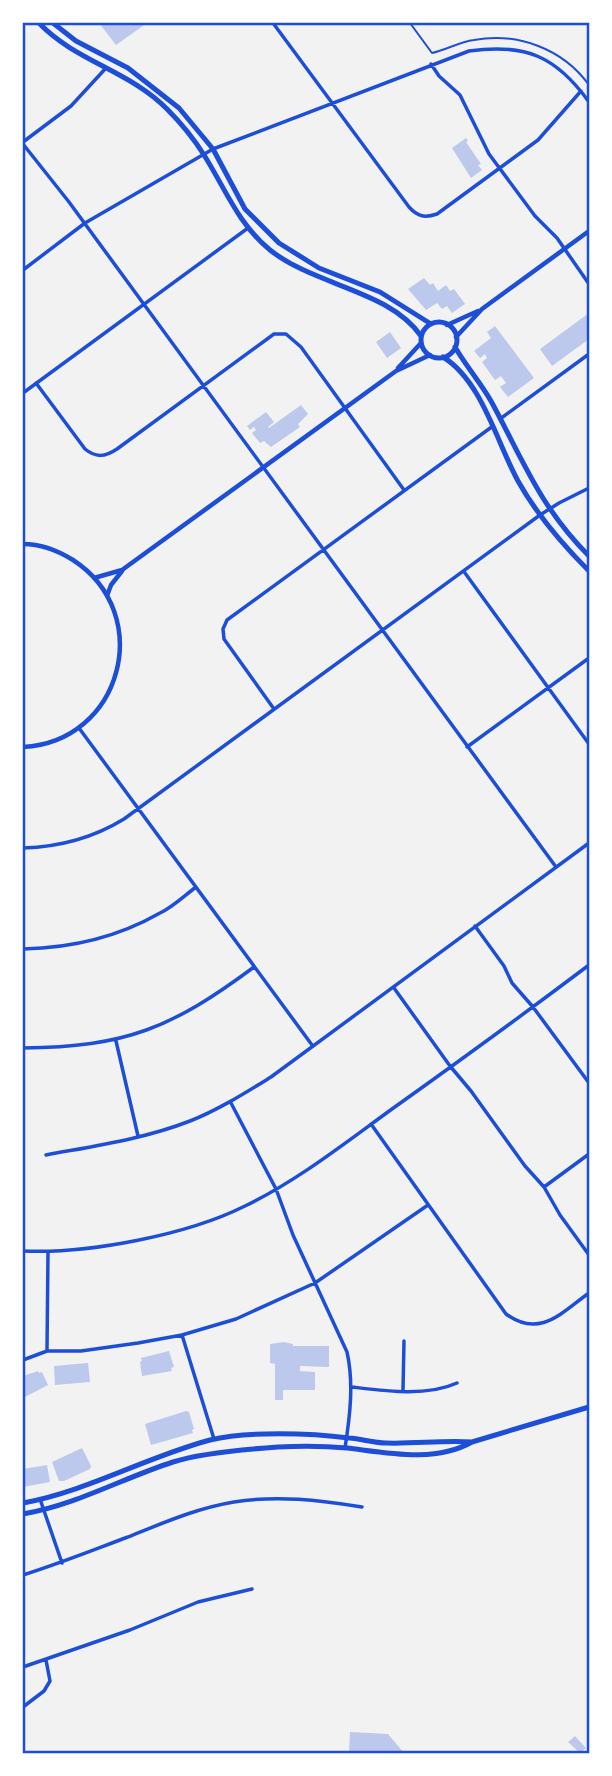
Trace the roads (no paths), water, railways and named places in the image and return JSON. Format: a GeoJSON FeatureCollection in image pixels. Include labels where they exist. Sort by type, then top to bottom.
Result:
{"type":"FeatureCollection","features":[{"type":"Feature","properties":{"kind":"main road"},"geometry":{"type":"LineString","coordinates":[[39,23],[64,45],[160,103],[203,154],[235,211],[271,250],[301,271],[389,307],[411,323],[430,355],[443,357],[463,376],[493,426],[514,474],[540,515],[589,570]]}},
{"type":"Feature","properties":{"kind":"main road"},"geometry":{"type":"LineString","coordinates":[[53,23],[76,41],[128,68],[179,108],[213,149],[239,200],[279,243],[319,268],[380,292],[431,324]]}},
{"type":"Feature","properties":{"kind":"main road"},"geometry":{"type":"LineString","coordinates":[[421,340],[425,329],[431,324],[447,324],[456,337],[455,347],[443,357]]}},
{"type":"Feature","properties":{"kind":"main road"},"geometry":{"type":"LineString","coordinates":[[455,347],[481,384],[532,483],[549,509],[589,556]]}},
{"type":"Feature","properties":{"kind":"main road"},"geometry":{"type":"LineString","coordinates":[[23,1514],[43,1510],[175,1461],[278,1447],[345,1448],[390,1454],[457,1451],[472,1442],[589,1407]]}},
{"type":"Feature","properties":{"kind":"main road"},"geometry":{"type":"LineString","coordinates":[[23,1503],[77,1488],[172,1451],[214,1439],[263,1434],[347,1437],[383,1443],[472,1442]]}},
{"type":"Feature","properties":{"kind":"street"},"geometry":{"type":"LineString","coordinates":[[273,23],[409,207],[419,216],[437,214],[538,140],[581,91]]}},
{"type":"Feature","properties":{"kind":"street"},"geometry":{"type":"LineString","coordinates":[[23,270],[85,223],[213,149],[469,51],[509,48],[544,59],[562,70],[589,102]]}},
{"type":"Feature","properties":{"kind":"street"},"geometry":{"type":"LineString","coordinates":[[431,64],[439,76],[460,95],[500,168],[589,284]]}},
{"type":"Feature","properties":{"kind":"street"},"geometry":{"type":"LineString","coordinates":[[106,68],[71,106],[23,143],[85,223],[556,867]]}},
{"type":"Feature","properties":{"kind":"street"},"geometry":{"type":"LineString","coordinates":[[23,393],[248,228]]}},
{"type":"Feature","properties":{"kind":"street"},"geometry":{"type":"LineString","coordinates":[[456,337],[482,309],[589,231]]}},
{"type":"Feature","properties":{"kind":"street"},"geometry":{"type":"LineString","coordinates":[[447,324],[482,309]]}},
{"type":"Feature","properties":{"kind":"street"},"geometry":{"type":"LineString","coordinates":[[36,383],[85,449],[99,456],[112,452],[274,334],[286,334],[302,347],[404,490]]}},
{"type":"Feature","properties":{"kind":"street"},"geometry":{"type":"LineString","coordinates":[[396,371],[421,340]]}},
{"type":"Feature","properties":{"kind":"street"},"geometry":{"type":"LineString","coordinates":[[500,419],[589,354]]}},
{"type":"Feature","properties":{"kind":"street"},"geometry":{"type":"LineString","coordinates":[[107,596],[111,584],[122,570],[396,371],[430,355]]}},
{"type":"Feature","properties":{"kind":"street"},"geometry":{"type":"LineString","coordinates":[[274,709],[223,636],[223,629],[232,615],[493,426]]}},
{"type":"Feature","properties":{"kind":"street"},"geometry":{"type":"LineString","coordinates":[[23,848],[77,840],[113,825],[383,632],[540,515],[589,488]]}},
{"type":"Feature","properties":{"kind":"street"},"geometry":{"type":"LineString","coordinates":[[23,544],[43,546],[63,554],[94,578],[107,596],[117,622],[120,660],[103,703],[79,728],[48,743],[23,747]]}},
{"type":"Feature","properties":{"kind":"street"},"geometry":{"type":"LineString","coordinates":[[94,578],[122,570]]}},
{"type":"Feature","properties":{"kind":"street"},"geometry":{"type":"LineString","coordinates":[[464,572],[589,744]]}},
{"type":"Feature","properties":{"kind":"street"},"geometry":{"type":"LineString","coordinates":[[467,747],[589,658]]}},
{"type":"Feature","properties":{"kind":"street"},"geometry":{"type":"LineString","coordinates":[[79,728],[312,1046]]}},
{"type":"Feature","properties":{"kind":"street"},"geometry":{"type":"LineString","coordinates":[[46,1155],[138,1136],[191,1121],[230,1102],[271,1077],[589,843]]}},
{"type":"Feature","properties":{"kind":"street"},"geometry":{"type":"LineString","coordinates":[[23,949],[91,941],[129,929],[162,912],[196,887]]}},
{"type":"Feature","properties":{"kind":"street"},"geometry":{"type":"LineString","coordinates":[[475,926],[512,983],[589,1083]]}},
{"type":"Feature","properties":{"kind":"street"},"geometry":{"type":"LineString","coordinates":[[23,1251],[48,1252],[157,1236],[244,1207],[276,1189],[371,1124],[589,965]]}},
{"type":"Feature","properties":{"kind":"street"},"geometry":{"type":"LineString","coordinates":[[23,1048],[116,1041],[155,1028],[194,1009],[254,967]]}},
{"type":"Feature","properties":{"kind":"street"},"geometry":{"type":"LineString","coordinates":[[394,988],[450,1066],[544,1187],[560,1215],[589,1255]]}},
{"type":"Feature","properties":{"kind":"street"},"geometry":{"type":"LineString","coordinates":[[116,1041],[138,1136]]}},
{"type":"Feature","properties":{"kind":"street"},"geometry":{"type":"LineString","coordinates":[[230,1102],[276,1189],[293,1235],[347,1352],[351,1387],[345,1448]]}},
{"type":"Feature","properties":{"kind":"street"},"geometry":{"type":"LineString","coordinates":[[371,1124],[506,1314],[513,1319],[536,1325],[548,1323],[589,1293]]}},
{"type":"Feature","properties":{"kind":"street"},"geometry":{"type":"LineString","coordinates":[[544,1187],[589,1154]]}},
{"type":"Feature","properties":{"kind":"street"},"geometry":{"type":"LineString","coordinates":[[23,1360],[47,1351],[81,1351],[182,1335],[236,1319],[314,1283],[428,1205]]}},
{"type":"Feature","properties":{"kind":"street"},"geometry":{"type":"LineString","coordinates":[[47,1351],[48,1252]]}},
{"type":"Feature","properties":{"kind":"street"},"geometry":{"type":"LineString","coordinates":[[182,1335],[214,1439]]}},
{"type":"Feature","properties":{"kind":"street"},"geometry":{"type":"LineString","coordinates":[[403,1391],[404,1341]]}},
{"type":"Feature","properties":{"kind":"street"},"geometry":{"type":"LineString","coordinates":[[351,1387],[403,1391],[435,1390],[457,1383]]}},
{"type":"Feature","properties":{"kind":"street"},"geometry":{"type":"LineString","coordinates":[[40,1499],[62,1563]]}},
{"type":"Feature","properties":{"kind":"street"},"geometry":{"type":"LineString","coordinates":[[23,1575],[62,1563],[167,1520],[234,1502],[309,1499],[362,1507]]}},
{"type":"Feature","properties":{"kind":"street"},"geometry":{"type":"LineString","coordinates":[[23,1667],[130,1630],[198,1602],[252,1589]]}},
{"type":"Feature","properties":{"kind":"street"},"geometry":{"type":"LineString","coordinates":[[23,1707],[44,1691],[50,1681],[46,1660]]}}]}
